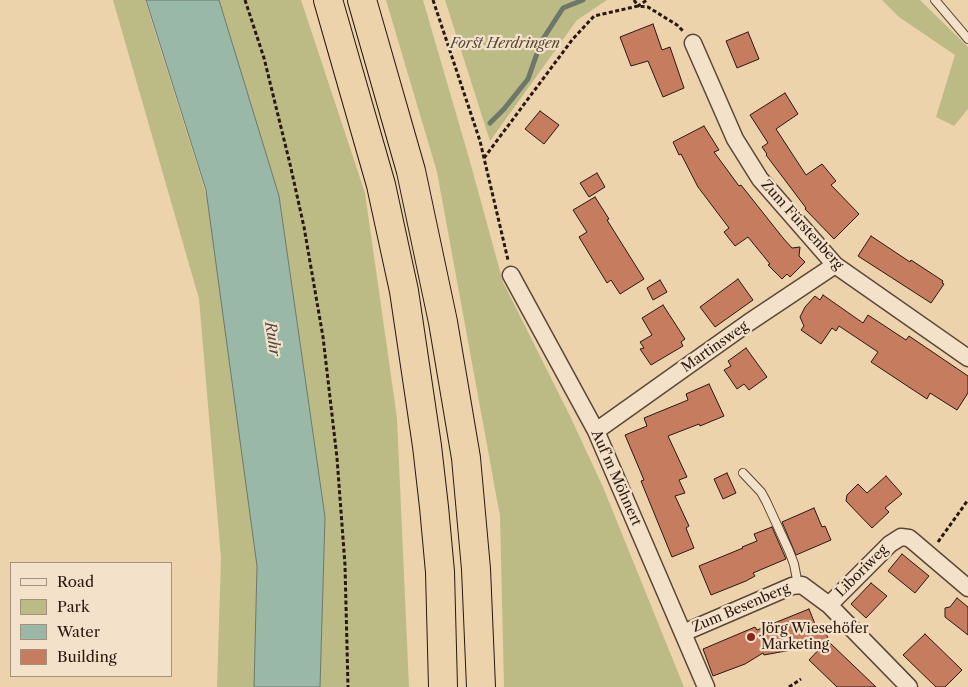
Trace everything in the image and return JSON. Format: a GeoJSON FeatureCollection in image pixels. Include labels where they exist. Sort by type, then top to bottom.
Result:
{"type":"FeatureCollection","features":[{"type":"Feature","properties":{"kind":"highway"},"geometry":{"type":"LineString","coordinates":[[328,0],[381,185],[404,291],[427,446],[435,516],[440,572],[444,687]]}},
{"type":"Feature","properties":{"kind":"highway"},"geometry":{"type":"LineString","coordinates":[[362,0],[411,171],[444,332],[467,467],[476,569],[481,687]]}},
{"type":"Feature","properties":{"kind":"street","name":"Zum Fürstenberg"},"geometry":{"type":"LineString","coordinates":[[693,43],[740,147],[760,178],[835,265],[968,358]]}},
{"type":"Feature","properties":{"kind":"street","name":"Martinsweg"},"geometry":{"type":"LineString","coordinates":[[596,431],[748,323],[835,265]]}},
{"type":"Feature","properties":{"kind":"street","name":"Auf'm Möhnert"},"geometry":{"type":"LineString","coordinates":[[511,276],[596,431],[706,687]]}},
{"type":"Feature","properties":{"kind":"street","name":"Liboriweg"},"geometry":{"type":"LineString","coordinates":[[829,605],[890,544],[901,537],[908,538],[914,542],[968,588]]}},
{"type":"Feature","properties":{"kind":"street","name":"Zum Besenberg"},"geometry":{"type":"LineString","coordinates":[[683,633],[798,585],[806,587],[829,605],[909,687]]}},
{"type":"Feature","properties":{"kind":"lane"},"geometry":{"type":"LineString","coordinates":[[935,0],[968,39]]}},
{"type":"Feature","properties":{"kind":"lane"},"geometry":{"type":"LineString","coordinates":[[743,473],[761,492],[766,501],[794,564],[798,585]]}},
{"type":"Feature","properties":{"kind":"path"},"geometry":{"type":"LineString","coordinates":[[246,0],[264,58],[290,164],[306,237],[322,337],[338,458],[348,687]]}},
{"type":"Feature","properties":{"kind":"path"},"geometry":{"type":"LineString","coordinates":[[433,0],[480,141],[511,276]]}},
{"type":"Feature","properties":{"kind":"path"},"geometry":{"type":"LineString","coordinates":[[634,0],[638,6],[648,8],[677,24],[693,43]]}},
{"type":"Feature","properties":{"kind":"path"},"geometry":{"type":"LineString","coordinates":[[484,158],[572,40],[594,16],[638,6],[647,0]]}},
{"type":"Feature","properties":{"kind":"path"},"geometry":{"type":"LineString","coordinates":[[948,527],[968,500]]}},
{"type":"Feature","properties":{"kind":"path"},"geometry":{"type":"LineString","coordinates":[[789,687],[802,679]]}},
{"type":"Feature","properties":{"kind":"green space"},"geometry":{"type":"Polygon","coordinates":[[[113,0],[145,0],[233,279],[264,478],[261,687],[217,687],[221,558],[199,299],[113,0]]]}},
{"type":"Feature","properties":{"kind":"green space"},"geometry":{"type":"Polygon","coordinates":[[[219,0],[301,0],[365,193],[397,418],[409,687],[320,687],[325,517],[279,196],[219,0]]]}},
{"type":"Feature","properties":{"kind":"green space"},"geometry":{"type":"Polygon","coordinates":[[[386,0],[423,0],[503,282],[603,487],[684,687],[504,687],[500,516],[437,172],[386,0]]]}},
{"type":"Feature","properties":{"kind":"green space","name":"Forst Herdringen"},"geometry":{"type":"Polygon","coordinates":[[[445,0],[607,0],[577,20],[490,141],[445,0]]]}},
{"type":"Feature","properties":{"kind":"green space"},"geometry":{"type":"Polygon","coordinates":[[[882,0],[920,0],[968,47],[968,109],[954,126],[936,117],[955,55],[899,17],[882,0]]]}},
{"type":"Feature","properties":{"kind":"water","name":"Ruhr"},"geometry":{"type":"Polygon","coordinates":[[[146,0],[219,0],[279,196],[325,517],[320,687],[254,687],[257,566],[206,190],[146,0]]]}},
{"type":"Feature","properties":{"kind":"building"},"geometry":{"type":"Polygon","coordinates":[[[653,24],[662,50],[670,47],[684,88],[663,97],[648,61],[631,66],[620,37],[653,24]]]}},
{"type":"Feature","properties":{"kind":"building"},"geometry":{"type":"Polygon","coordinates":[[[748,32],[759,59],[737,68],[726,41],[748,32]]]}},
{"type":"Feature","properties":{"kind":"building"},"geometry":{"type":"Polygon","coordinates":[[[785,93],[798,114],[776,129],[806,175],[822,164],[836,181],[831,185],[859,214],[834,239],[805,209],[766,155],[762,147],[768,143],[750,115],[785,93]]]}},
{"type":"Feature","properties":{"kind":"building"},"geometry":{"type":"Polygon","coordinates":[[[540,111],[559,125],[544,144],[525,129],[540,111]]]}},
{"type":"Feature","properties":{"kind":"building"},"geometry":{"type":"Polygon","coordinates":[[[704,126],[719,150],[714,152],[739,186],[741,185],[792,248],[800,247],[799,256],[805,262],[790,277],[787,274],[782,279],[768,265],[770,264],[748,237],[735,246],[724,232],[729,228],[698,187],[681,154],[679,155],[673,142],[704,126]]]}},
{"type":"Feature","properties":{"kind":"building"},"geometry":{"type":"Polygon","coordinates":[[[597,173],[605,187],[589,197],[580,183],[597,173]]]}},
{"type":"Feature","properties":{"kind":"building"},"geometry":{"type":"Polygon","coordinates":[[[595,197],[644,279],[620,294],[611,280],[607,283],[579,237],[587,232],[573,210],[595,197]]]}},
{"type":"Feature","properties":{"kind":"building"},"geometry":{"type":"Polygon","coordinates":[[[871,236],[943,281],[942,283],[944,284],[931,303],[858,256],[871,236]]]}},
{"type":"Feature","properties":{"kind":"building"},"geometry":{"type":"Polygon","coordinates":[[[738,279],[753,300],[715,327],[700,307],[738,279]]]}},
{"type":"Feature","properties":{"kind":"building"},"geometry":{"type":"Polygon","coordinates":[[[660,280],[667,292],[653,300],[647,288],[660,280]]]}},
{"type":"Feature","properties":{"kind":"building"},"geometry":{"type":"Polygon","coordinates":[[[823,295],[863,323],[868,315],[906,340],[909,336],[968,376],[968,393],[957,410],[930,393],[927,399],[871,362],[878,352],[839,326],[836,331],[832,328],[821,344],[801,330],[804,326],[800,317],[805,307],[815,296],[820,300],[823,295]]]}},
{"type":"Feature","properties":{"kind":"building"},"geometry":{"type":"Polygon","coordinates":[[[663,305],[685,339],[681,342],[683,346],[651,365],[640,349],[644,348],[640,342],[652,335],[642,318],[663,305]]]}},
{"type":"Feature","properties":{"kind":"building"},"geometry":{"type":"Polygon","coordinates":[[[746,348],[767,377],[749,390],[744,384],[737,389],[724,370],[731,366],[728,361],[746,348]]]}},
{"type":"Feature","properties":{"kind":"building"},"geometry":{"type":"Polygon","coordinates":[[[709,384],[724,416],[668,436],[687,477],[679,480],[685,493],[675,496],[689,526],[686,528],[694,548],[672,557],[641,481],[644,480],[625,435],[647,426],[644,418],[688,400],[686,394],[709,384]]]}},
{"type":"Feature","properties":{"kind":"building"},"geometry":{"type":"Polygon","coordinates":[[[727,473],[736,493],[723,499],[714,479],[727,473]]]}},
{"type":"Feature","properties":{"kind":"building"},"geometry":{"type":"Polygon","coordinates":[[[886,476],[902,494],[885,508],[889,512],[872,528],[846,501],[847,495],[858,484],[867,493],[886,476]]]}},
{"type":"Feature","properties":{"kind":"building"},"geometry":{"type":"Polygon","coordinates":[[[814,508],[822,527],[825,526],[831,540],[796,555],[782,522],[814,508]]]}},
{"type":"Feature","properties":{"kind":"building"},"geometry":{"type":"Polygon","coordinates":[[[772,527],[786,559],[753,573],[755,576],[746,581],[711,595],[699,566],[757,541],[754,534],[772,527]]]}},
{"type":"Feature","properties":{"kind":"building"},"geometry":{"type":"Polygon","coordinates":[[[902,554],[929,576],[915,593],[888,571],[902,554]]]}},
{"type":"Feature","properties":{"kind":"building"},"geometry":{"type":"Polygon","coordinates":[[[871,583],[887,596],[866,618],[851,604],[871,583]]]}},
{"type":"Feature","properties":{"kind":"building"},"geometry":{"type":"Polygon","coordinates":[[[957,598],[968,607],[968,635],[945,617],[945,608],[950,607],[957,598]]]}},
{"type":"Feature","properties":{"kind":"building"},"geometry":{"type":"Polygon","coordinates":[[[809,609],[817,629],[823,626],[830,643],[876,687],[837,687],[809,660],[824,644],[764,655],[763,653],[745,664],[713,676],[703,649],[755,627],[757,630],[809,609]]]}},
{"type":"Feature","properties":{"kind":"building"},"geometry":{"type":"Polygon","coordinates":[[[925,634],[962,670],[945,687],[936,687],[903,655],[925,634]]]}},
{"type":"Feature","properties":{"kind":"waterway"},"geometry":{"type":"LineString","coordinates":[[490,123],[528,79],[541,42],[563,8],[583,0]]}},
{"type":"Feature","properties":{"kind":"place","name":"Jörg Wiesehöfer Marketing"},"geometry":{"type":"Point","coordinates":[751,637]}}]}
